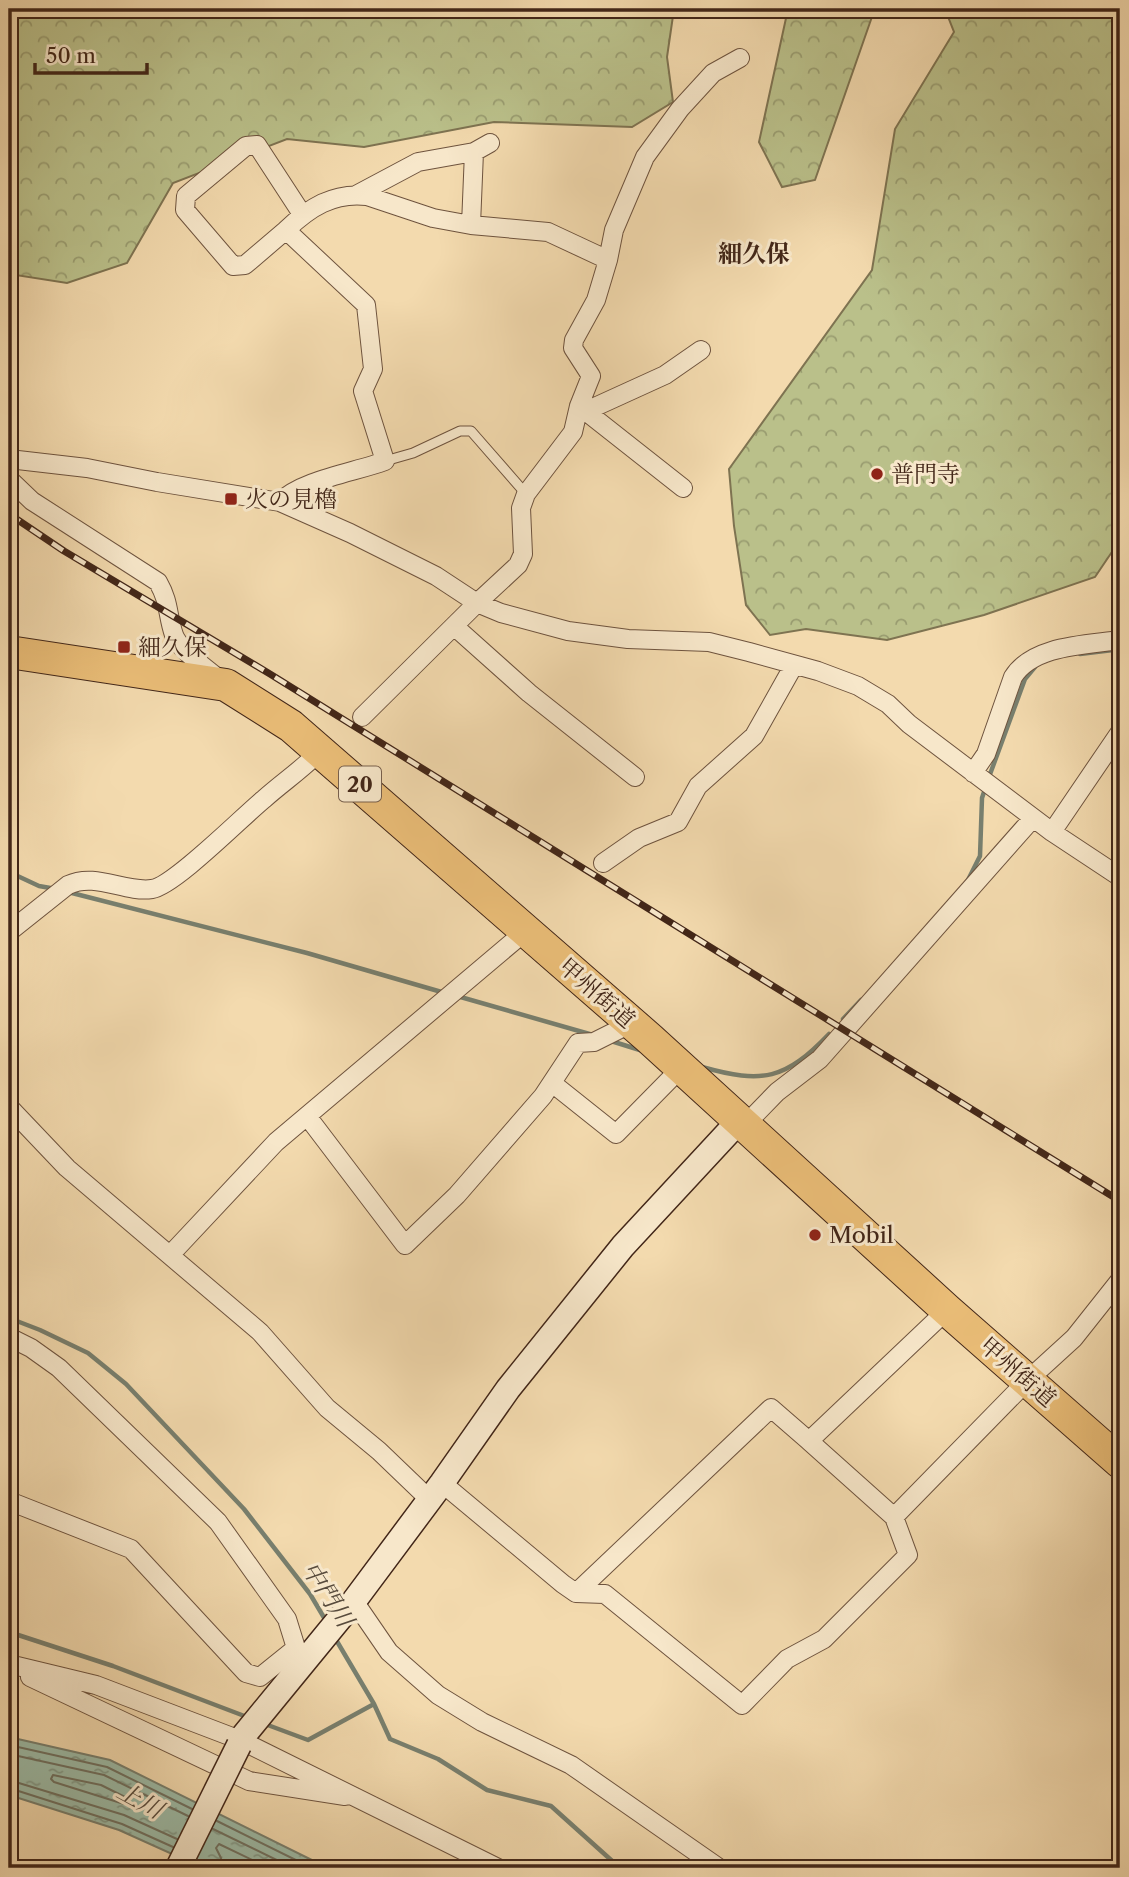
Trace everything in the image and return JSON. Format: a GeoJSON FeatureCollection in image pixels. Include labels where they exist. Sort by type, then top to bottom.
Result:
{"type":"FeatureCollection","features":[{"type":"Feature","properties":{"kind":"highway","name":"甲州街道"},"geometry":{"type":"LineString","coordinates":[[9,652],[226,685],[272,713],[321,750],[527,930],[632,1032],[681,1068],[947,1310],[1120,1462]]}},
{"type":"Feature","properties":{"kind":"street"},"geometry":{"type":"LineString","coordinates":[[362,717],[518,565],[523,554],[521,508],[526,494],[573,432],[582,409],[591,376],[573,348],[574,340],[596,300],[614,230],[645,157],[680,109],[713,74],[740,58]]}},
{"type":"Feature","properties":{"kind":"street"},"geometry":{"type":"LineString","coordinates":[[356,195],[418,162],[474,152],[490,142]]}},
{"type":"Feature","properties":{"kind":"street"},"geometry":{"type":"LineString","coordinates":[[302,214],[257,145],[247,146],[186,196],[186,210],[233,266],[245,265],[302,214],[324,201],[356,195],[367,196],[433,218],[471,225],[548,232],[608,260]]}},
{"type":"Feature","properties":{"kind":"street"},"geometry":{"type":"LineString","coordinates":[[471,225],[474,152]]}},
{"type":"Feature","properties":{"kind":"street"},"geometry":{"type":"LineString","coordinates":[[280,502],[286,495],[313,484],[385,461],[362,390],[373,369],[366,305],[286,230]]}},
{"type":"Feature","properties":{"kind":"street"},"geometry":{"type":"LineString","coordinates":[[582,409],[665,375],[701,350]]}},
{"type":"Feature","properties":{"kind":"street"},"geometry":{"type":"LineString","coordinates":[[582,409],[683,488]]}},
{"type":"Feature","properties":{"kind":"street"},"geometry":{"type":"LineString","coordinates":[[9,460],[87,468],[280,502],[436,576],[477,603],[500,613],[568,631],[628,639],[709,642],[818,671],[858,686],[888,704],[909,724],[1052,832],[1120,877]]}},
{"type":"Feature","properties":{"kind":"street"},"geometry":{"type":"LineString","coordinates":[[9,479],[32,501],[158,582],[166,597],[174,635],[179,644],[226,685]]}},
{"type":"Feature","properties":{"kind":"street"},"geometry":{"type":"LineString","coordinates":[[454,626],[529,693],[635,777]]}},
{"type":"Feature","properties":{"kind":"street"},"geometry":{"type":"LineString","coordinates":[[976,776],[1013,677],[1020,667],[1054,651],[1120,640]]}},
{"type":"Feature","properties":{"kind":"street"},"geometry":{"type":"LineString","coordinates":[[603,863],[639,838],[678,822],[698,786],[754,736],[794,665]]}},
{"type":"Feature","properties":{"kind":"street"},"geometry":{"type":"LineString","coordinates":[[1052,832],[1120,732]]}},
{"type":"Feature","properties":{"kind":"street"},"geometry":{"type":"LineString","coordinates":[[9,932],[68,885],[88,880],[155,889],[175,878],[321,750]]}},
{"type":"Feature","properties":{"kind":"street"},"geometry":{"type":"LineString","coordinates":[[178,1868],[248,1731],[302,1655],[350,1605],[436,1491],[508,1389],[623,1245],[741,1124],[820,1059],[1033,818]]}},
{"type":"Feature","properties":{"kind":"street"},"geometry":{"type":"LineString","coordinates":[[171,1254],[276,1142],[527,930]]}},
{"type":"Feature","properties":{"kind":"street"},"geometry":{"type":"LineString","coordinates":[[307,1116],[405,1245],[457,1195],[543,1096],[578,1043],[594,1042],[632,1032]]}},
{"type":"Feature","properties":{"kind":"street"},"geometry":{"type":"LineString","coordinates":[[552,1083],[616,1134],[681,1068]]}},
{"type":"Feature","properties":{"kind":"street"},"geometry":{"type":"LineString","coordinates":[[9,1107],[67,1168],[260,1332],[327,1409],[379,1451],[576,1593],[605,1594],[742,1705],[787,1659],[824,1639],[908,1555],[894,1517],[771,1408],[576,1593]]}},
{"type":"Feature","properties":{"kind":"street"},"geometry":{"type":"LineString","coordinates":[[894,1517],[1028,1380],[1074,1338],[1120,1280]]}},
{"type":"Feature","properties":{"kind":"street"},"geometry":{"type":"LineString","coordinates":[[809,1441],[947,1310]]}},
{"type":"Feature","properties":{"kind":"street"},"geometry":{"type":"LineString","coordinates":[[9,1337],[31,1348],[59,1368],[218,1522],[288,1619],[302,1655]]}},
{"type":"Feature","properties":{"kind":"street"},"geometry":{"type":"LineString","coordinates":[[9,1501],[131,1549],[246,1674],[260,1677],[302,1655]]}},
{"type":"Feature","properties":{"kind":"street"},"geometry":{"type":"LineString","coordinates":[[350,1605],[389,1652],[438,1695],[482,1722],[571,1765],[719,1868]]}},
{"type":"Feature","properties":{"kind":"street"},"geometry":{"type":"LineString","coordinates":[[9,1665],[96,1685],[248,1731],[359,1798],[498,1868]]}},
{"type":"Feature","properties":{"kind":"street"},"geometry":{"type":"LineString","coordinates":[[9,1665],[249,1781],[359,1798]]}},
{"type":"Feature","properties":{"kind":"lane"},"geometry":{"type":"LineString","coordinates":[[385,461],[413,453],[460,431],[471,431],[526,494]]}},
{"type":"Feature","properties":{"kind":"green space"},"geometry":{"type":"Polygon","coordinates":[[[9,9],[674,9],[667,57],[673,102],[632,127],[494,122],[364,147],[287,139],[173,183],[127,263],[67,283],[9,274],[9,9]]]}},
{"type":"Feature","properties":{"kind":"green space"},"geometry":{"type":"Polygon","coordinates":[[[788,9],[882,9],[874,11],[815,180],[782,187],[759,142],[788,9]]]}},
{"type":"Feature","properties":{"kind":"green space"},"geometry":{"type":"Polygon","coordinates":[[[945,9],[1120,9],[1120,540],[1095,577],[984,615],[887,640],[806,629],[770,635],[746,605],[734,526],[729,469],[872,270],[895,129],[954,32],[945,9]]]}},
{"type":"Feature","properties":{"kind":"water","name":"上川"},"geometry":{"type":"Polygon","coordinates":[[[9,1737],[110,1760],[328,1868],[203,1868],[119,1830],[9,1795],[9,1737]]]}},
{"type":"Feature","properties":{"kind":"waterway"},"geometry":{"type":"LineString","coordinates":[[1080,654],[1113,650]]}},
{"type":"Feature","properties":{"kind":"waterway"},"geometry":{"type":"LineString","coordinates":[[989,777],[1025,679],[1035,667]]}},
{"type":"Feature","properties":{"kind":"waterway"},"geometry":{"type":"LineString","coordinates":[[967,882],[980,856],[982,798],[985,789]]}},
{"type":"Feature","properties":{"kind":"waterway"},"geometry":{"type":"LineString","coordinates":[[9,872],[39,886],[56,889]]}},
{"type":"Feature","properties":{"kind":"waterway"},"geometry":{"type":"LineString","coordinates":[[68,892],[307,953],[445,993]]}},
{"type":"Feature","properties":{"kind":"waterway"},"geometry":{"type":"LineString","coordinates":[[457,996],[593,1035]]}},
{"type":"Feature","properties":{"kind":"waterway"},"geometry":{"type":"LineString","coordinates":[[843,1019],[861,1000]]}},
{"type":"Feature","properties":{"kind":"waterway"},"geometry":{"type":"LineString","coordinates":[[702,1067],[741,1075],[772,1074],[799,1061],[829,1034]]}},
{"type":"Feature","properties":{"kind":"waterway"},"geometry":{"type":"LineString","coordinates":[[611,1041],[643,1051]]}},
{"type":"Feature","properties":{"kind":"waterway","name":"中門川"},"geometry":{"type":"LineString","coordinates":[[9,1318],[88,1353],[126,1384],[244,1509],[310,1594],[326,1621]]}},
{"type":"Feature","properties":{"kind":"waterway"},"geometry":{"type":"LineString","coordinates":[[9,1632],[113,1666],[247,1717]]}},
{"type":"Feature","properties":{"kind":"waterway","name":"中門川"},"geometry":{"type":"LineString","coordinates":[[335,1638],[374,1704],[390,1739],[438,1759],[487,1790],[551,1806],[620,1868]]}},
{"type":"Feature","properties":{"kind":"waterway"},"geometry":{"type":"LineString","coordinates":[[265,1724],[308,1740],[374,1704]]}},
{"type":"Feature","properties":{"kind":"railway"},"geometry":{"type":"LineString","coordinates":[[9,514],[64,551],[270,674],[1120,1201]]}},
{"type":"Feature","properties":{"kind":"place","name":"普門寺"},"geometry":{"type":"Point","coordinates":[877,474]}},
{"type":"Feature","properties":{"kind":"place","name":"火の見櫓"},"geometry":{"type":"Point","coordinates":[231,499]}},
{"type":"Feature","properties":{"kind":"place","name":"細久保"},"geometry":{"type":"Point","coordinates":[124,647]}},
{"type":"Feature","properties":{"kind":"place","name":"Mobil"},"geometry":{"type":"Point","coordinates":[815,1235]}},
{"type":"Feature","properties":{"kind":"district","name":"細久保"},"geometry":{"type":"Point","coordinates":[754,253]}}]}
